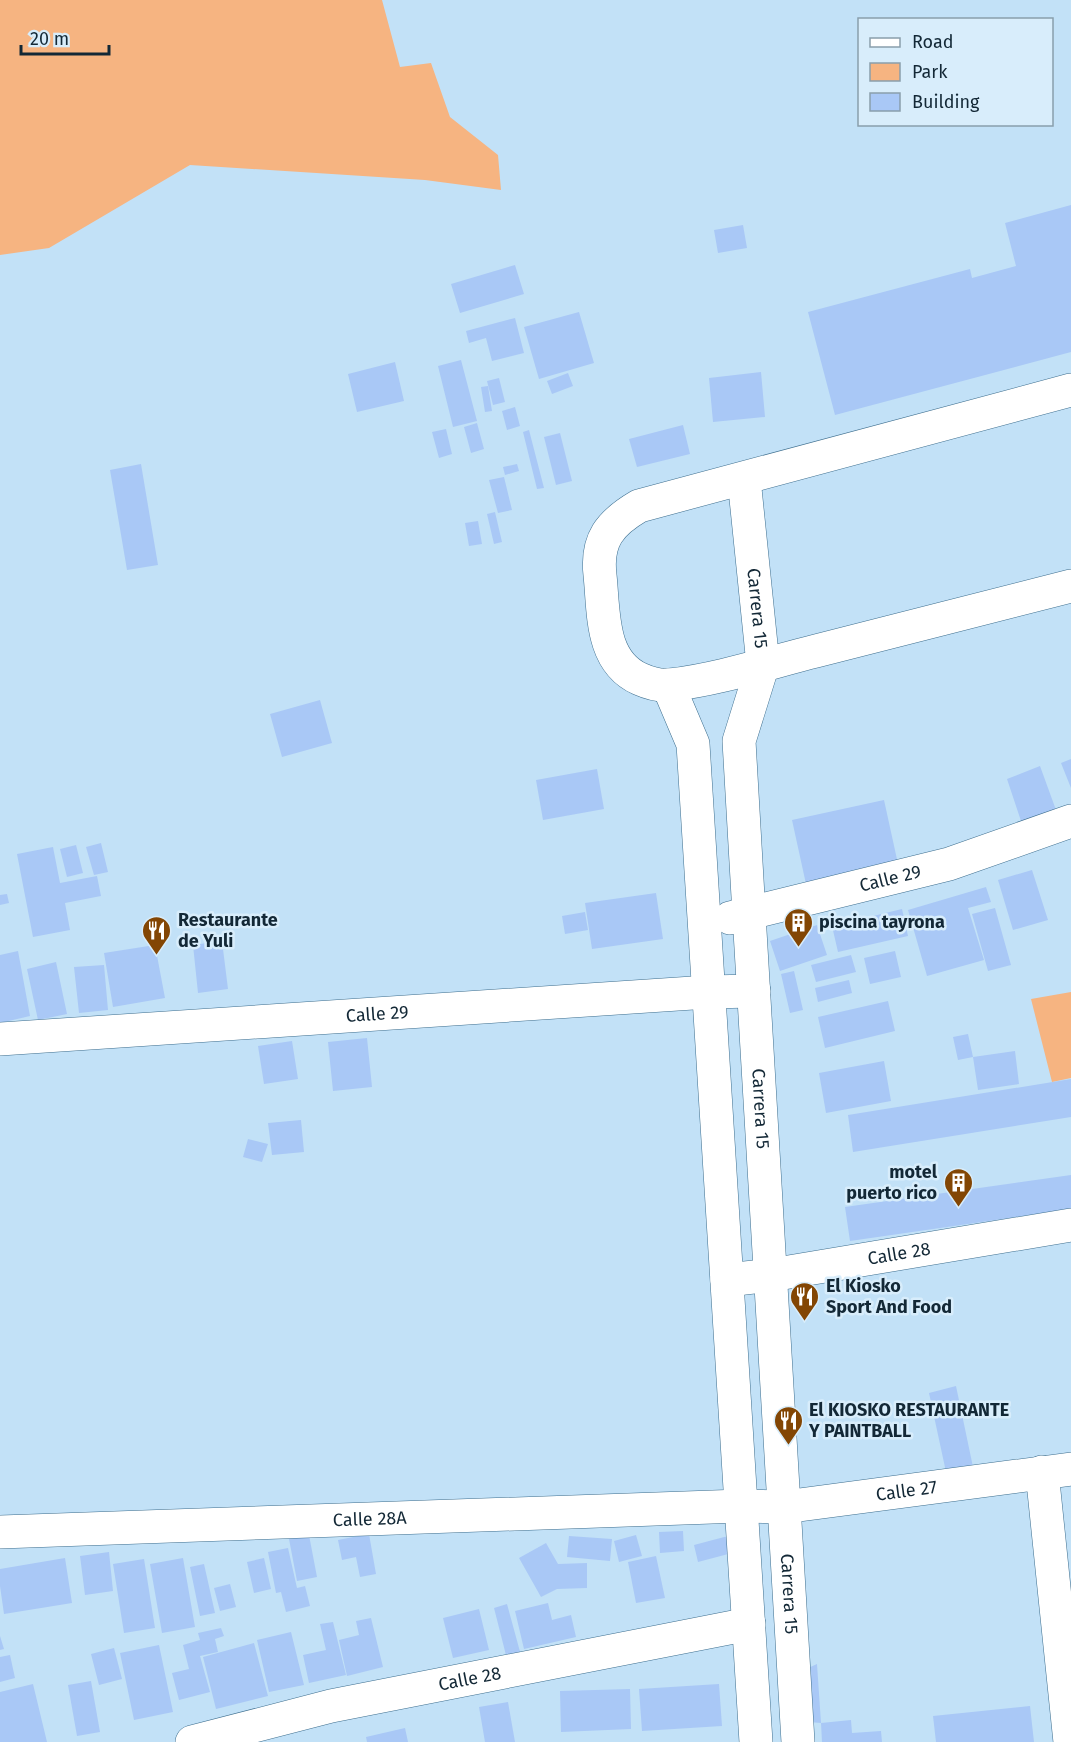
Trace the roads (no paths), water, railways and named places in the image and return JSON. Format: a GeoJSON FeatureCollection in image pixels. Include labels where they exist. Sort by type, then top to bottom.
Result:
{"type":"FeatureCollection","features":[{"type":"Feature","properties":{"kind":"street"},"geometry":{"type":"LineString","coordinates":[[1071,390],[639,506],[620,517],[607,532],[602,543],[599,564],[606,637],[610,650],[618,663],[639,679],[668,685],[714,677],[1071,586]]}},
{"type":"Feature","properties":{"kind":"street","name":"Carrera 15"},"geometry":{"type":"LineString","coordinates":[[744,479],[764,664],[739,741],[798,1742]]}},
{"type":"Feature","properties":{"kind":"street"},"geometry":{"type":"LineString","coordinates":[[668,685],[693,744],[756,1742]]}},
{"type":"Feature","properties":{"kind":"street","name":"Calle 29"},"geometry":{"type":"LineString","coordinates":[[704,922],[749,914],[949,864],[1071,821]]}},
{"type":"Feature","properties":{"kind":"street","name":"Calle 29"},"geometry":{"type":"LineString","coordinates":[[0,1039],[708,992],[754,991]]}},
{"type":"Feature","properties":{"kind":"street","name":"Calle 28"},"geometry":{"type":"LineString","coordinates":[[727,1280],[771,1275],[1071,1225]]}},
{"type":"Feature","properties":{"kind":"street"},"geometry":{"type":"LineString","coordinates":[[1057,1471],[1070,1742]]}},
{"type":"Feature","properties":{"kind":"street","name":"Calle 27"},"geometry":{"type":"LineString","coordinates":[[741,1506],[784,1507],[1057,1471]]}},
{"type":"Feature","properties":{"kind":"street","name":"Calle 28A"},"geometry":{"type":"LineString","coordinates":[[0,1532],[741,1506]]}},
{"type":"Feature","properties":{"kind":"street","name":"Calle 28"},"geometry":{"type":"LineString","coordinates":[[192,1742],[331,1706],[749,1624]]}},
{"type":"Feature","properties":{"kind":"place","name":"piscina tayrona"},"geometry":{"type":"Point","coordinates":[798,948]}},
{"type":"Feature","properties":{"kind":"place","name":"Restaurante de Yuli"},"geometry":{"type":"Point","coordinates":[157,956]}},
{"type":"Feature","properties":{"kind":"place","name":"motel puerto rico"},"geometry":{"type":"Point","coordinates":[958,1208]}},
{"type":"Feature","properties":{"kind":"place","name":"El Kiosko Sport And Food"},"geometry":{"type":"Point","coordinates":[805,1322]}},
{"type":"Feature","properties":{"kind":"place","name":"El KIOSKO RESTAURANTE Y PAINTBALL"},"geometry":{"type":"Point","coordinates":[788,1446]}}]}
